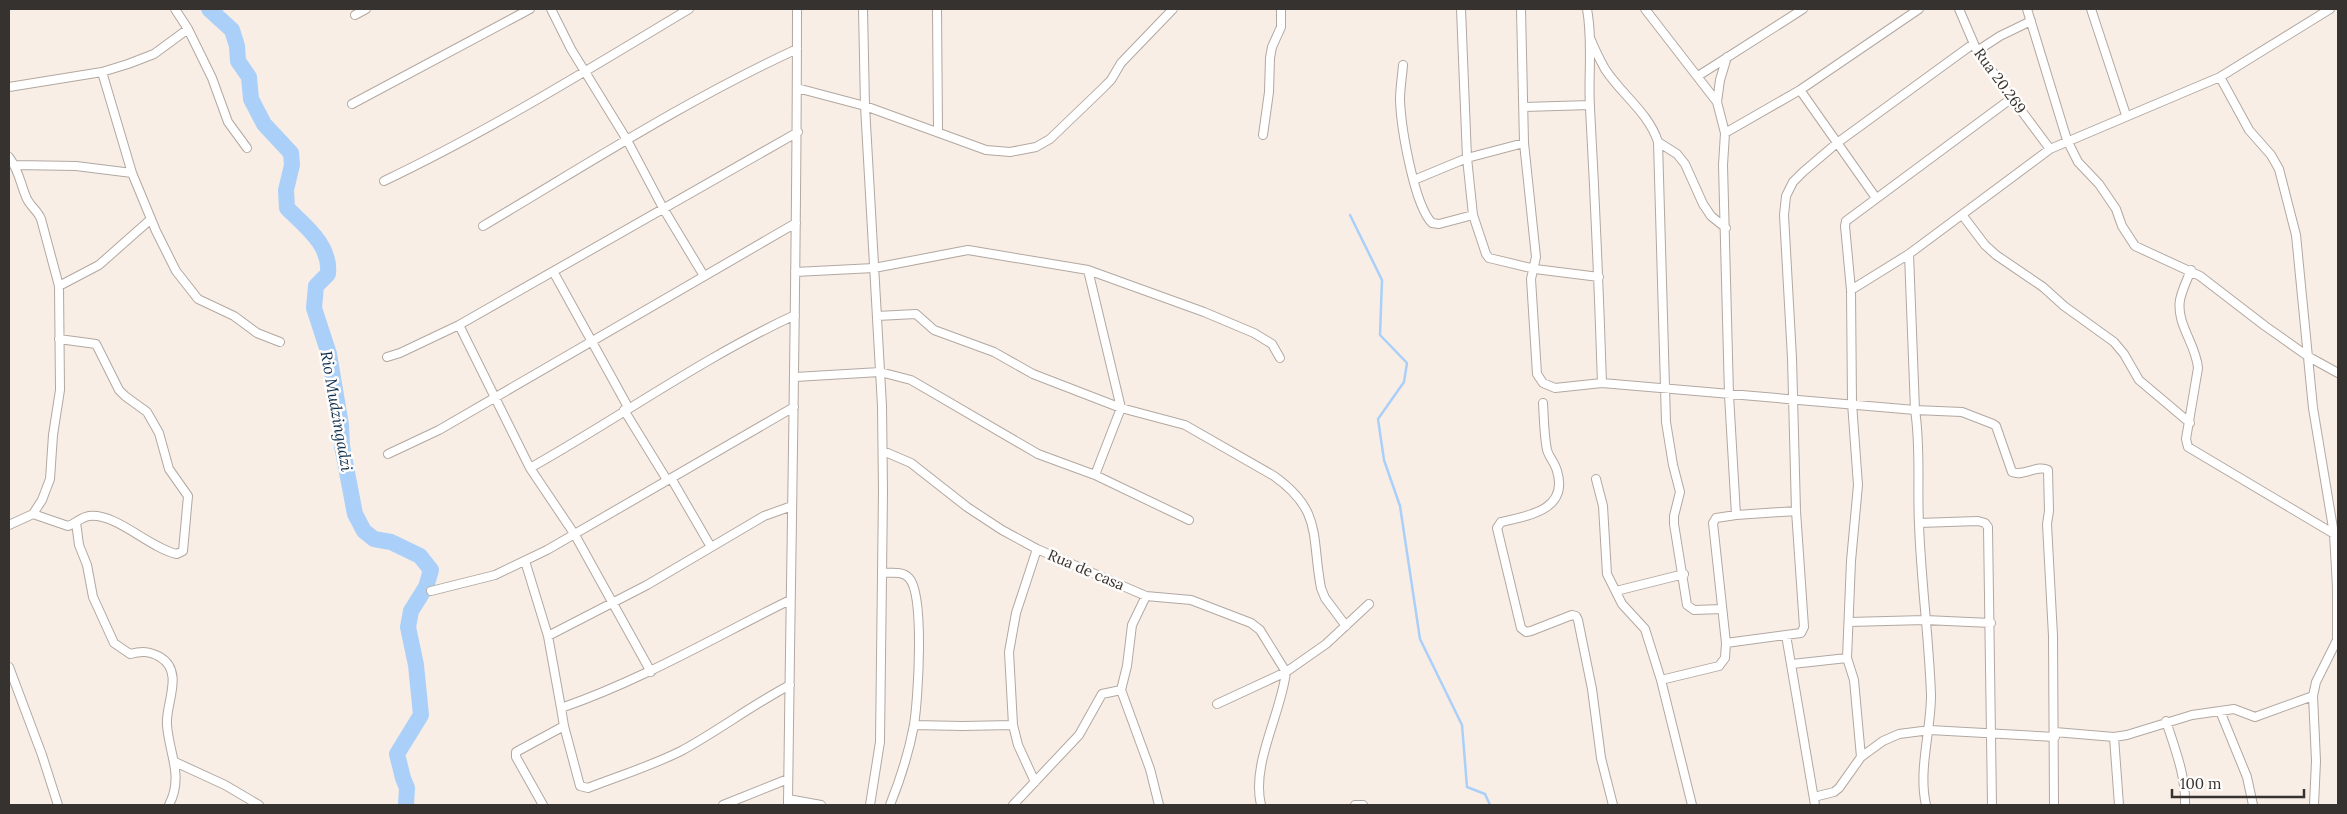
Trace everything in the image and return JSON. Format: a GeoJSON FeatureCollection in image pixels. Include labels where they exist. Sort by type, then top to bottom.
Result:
{"type":"FeatureCollection","features":[{"type":"Feature","properties":{"kind":"street"},"geometry":{"type":"LineString","coordinates":[[175,9],[188,30],[212,78],[228,122],[247,148]]}},
{"type":"Feature","properties":{"kind":"street"},"geometry":{"type":"LineString","coordinates":[[354,15],[366,9]]}},
{"type":"Feature","properties":{"kind":"street"},"geometry":{"type":"LineString","coordinates":[[352,104],[530,9]]}},
{"type":"Feature","properties":{"kind":"street"},"geometry":{"type":"LineString","coordinates":[[551,9],[571,49],[628,140],[663,208],[704,276]]}},
{"type":"Feature","properties":{"kind":"street"},"geometry":{"type":"LineString","coordinates":[[384,181],[435,157],[587,72],[689,9]]}},
{"type":"Feature","properties":{"kind":"street"},"geometry":{"type":"LineString","coordinates":[[797,9],[796,88],[798,132],[788,802],[820,805]]}},
{"type":"Feature","properties":{"kind":"street"},"geometry":{"type":"LineString","coordinates":[[862,9],[865,106],[883,450],[880,742],[870,805]]}},
{"type":"Feature","properties":{"kind":"street"},"geometry":{"type":"LineString","coordinates":[[937,9],[938,130]]}},
{"type":"Feature","properties":{"kind":"street"},"geometry":{"type":"LineString","coordinates":[[796,88],[865,106],[938,130],[995,152],[1010,152],[1044,144],[1102,90],[1111,80],[1121,62],[1173,9]]}},
{"type":"Feature","properties":{"kind":"street"},"geometry":{"type":"LineString","coordinates":[[1263,135],[1269,92],[1270,58],[1272,47],[1281,27],[1281,9]]}},
{"type":"Feature","properties":{"kind":"street"},"geometry":{"type":"LineString","coordinates":[[1462,9],[1467,158],[1473,215],[1488,258],[1534,269],[1599,277]]}},
{"type":"Feature","properties":{"kind":"street"},"geometry":{"type":"LineString","coordinates":[[1521,9],[1524,143],[1536,257],[1531,279],[1537,374],[1543,383],[1555,388],[1602,383],[1729,395],[1852,403],[1915,410],[1962,412],[1996,426],[2012,472],[2017,474],[2043,468],[2048,470],[2049,511],[2046,524],[2053,636],[2054,805]]}},
{"type":"Feature","properties":{"kind":"street"},"geometry":{"type":"LineString","coordinates":[[1587,9],[1591,40],[1590,105],[1599,277],[1602,383]]}},
{"type":"Feature","properties":{"kind":"street"},"geometry":{"type":"LineString","coordinates":[[1645,9],[1717,102],[1725,133],[1723,165],[1729,395],[1736,515]]}},
{"type":"Feature","properties":{"kind":"street"},"geometry":{"type":"LineString","coordinates":[[1698,76],[1803,9]]}},
{"type":"Feature","properties":{"kind":"street"},"geometry":{"type":"LineString","coordinates":[[1725,133],[1800,90],[1919,9]]}},
{"type":"Feature","properties":{"kind":"street","name":"Rua 20.269"},"geometry":{"type":"LineString","coordinates":[[1959,9],[1975,48],[2050,149]]}},
{"type":"Feature","properties":{"kind":"street"},"geometry":{"type":"LineString","coordinates":[[2028,9],[2067,140],[2078,162],[2099,184],[2116,209],[2122,226],[2135,246],[2191,270],[2309,357],[2338,373]]}},
{"type":"Feature","properties":{"kind":"street"},"geometry":{"type":"LineString","coordinates":[[2091,9],[2126,115]]}},
{"type":"Feature","properties":{"kind":"street"},"geometry":{"type":"LineString","coordinates":[[1851,290],[1909,254],[1963,216],[2050,149],[2126,115],[2220,77],[2327,10]]}},
{"type":"Feature","properties":{"kind":"street"},"geometry":{"type":"LineString","coordinates":[[1726,643],[1801,633],[1804,627],[1796,511],[1792,358],[1784,215],[1786,196],[1793,182],[1837,143],[1975,48],[2031,21]]}},
{"type":"Feature","properties":{"kind":"street"},"geometry":{"type":"LineString","coordinates":[[9,87],[102,72],[154,54],[188,30]]}},
{"type":"Feature","properties":{"kind":"street"},"geometry":{"type":"LineString","coordinates":[[1591,40],[1606,69],[1645,117],[1658,142],[1666,422],[1680,492],[1674,524],[1688,605],[1694,610],[1722,609]]}},
{"type":"Feature","properties":{"kind":"street"},"geometry":{"type":"LineString","coordinates":[[483,226],[628,140],[755,68],[797,49]]}},
{"type":"Feature","properties":{"kind":"street"},"geometry":{"type":"LineString","coordinates":[[1717,102],[1720,80],[1727,58]]}},
{"type":"Feature","properties":{"kind":"street"},"geometry":{"type":"LineString","coordinates":[[1403,65],[1400,99],[1402,121],[1420,204],[1432,223],[1439,224],[1473,215]]}},
{"type":"Feature","properties":{"kind":"street"},"geometry":{"type":"LineString","coordinates":[[102,72],[132,173],[151,219],[176,271],[192,294],[204,302],[234,316],[257,333],[280,342]]}},
{"type":"Feature","properties":{"kind":"street"},"geometry":{"type":"LineString","coordinates":[[2220,77],[2249,130],[2271,155],[2279,169],[2296,235],[2313,408],[2336,535],[2338,587],[2337,640],[2316,682],[2313,696],[2316,762],[2314,805]]}},
{"type":"Feature","properties":{"kind":"street"},"geometry":{"type":"LineString","coordinates":[[1800,90],[1876,198]]}},
{"type":"Feature","properties":{"kind":"street"},"geometry":{"type":"LineString","coordinates":[[1861,757],[1854,680],[1847,658],[1851,560],[1858,485],[1852,403],[1851,290],[1845,226],[1852,216],[2012,98]]}},
{"type":"Feature","properties":{"kind":"street"},"geometry":{"type":"LineString","coordinates":[[1524,108],[1590,105]]}},
{"type":"Feature","properties":{"kind":"street"},"geometry":{"type":"LineString","coordinates":[[387,357],[400,353],[460,325],[798,132]]}},
{"type":"Feature","properties":{"kind":"street"},"geometry":{"type":"LineString","coordinates":[[1658,142],[1677,154],[1681,159],[1703,204],[1711,216],[1726,228]]}},
{"type":"Feature","properties":{"kind":"street"},"geometry":{"type":"LineString","coordinates":[[1414,180],[1467,158],[1524,143]]}},
{"type":"Feature","properties":{"kind":"street"},"geometry":{"type":"LineString","coordinates":[[9,157],[20,175],[27,199],[38,211],[59,286],[60,390],[53,435],[50,479],[42,500],[33,514],[9,525]]}},
{"type":"Feature","properties":{"kind":"street"},"geometry":{"type":"LineString","coordinates":[[15,165],[76,166],[132,173]]}},
{"type":"Feature","properties":{"kind":"street"},"geometry":{"type":"LineString","coordinates":[[1963,216],[1985,245],[1996,255],[2042,287],[2064,306],[2114,342],[2124,354],[2139,380],[2190,423]]}},
{"type":"Feature","properties":{"kind":"street"},"geometry":{"type":"LineString","coordinates":[[59,286],[99,265],[151,219]]}},
{"type":"Feature","properties":{"kind":"street"},"geometry":{"type":"LineString","coordinates":[[388,454],[439,430],[796,223]]}},
{"type":"Feature","properties":{"kind":"street"},"geometry":{"type":"LineString","coordinates":[[796,272],[874,268],[968,250],[1088,270],[1195,308],[1254,333],[1272,344],[1280,358]]}},
{"type":"Feature","properties":{"kind":"street"},"geometry":{"type":"LineString","coordinates":[[1909,254],[1915,410],[1919,454],[1919,523],[1930,695],[1930,730],[1924,764],[1926,805]]}},
{"type":"Feature","properties":{"kind":"street"},"geometry":{"type":"LineString","coordinates":[[1088,270],[1122,408],[1095,475]]}},
{"type":"Feature","properties":{"kind":"street"},"geometry":{"type":"LineString","coordinates":[[2191,270],[2180,299],[2180,312],[2197,357],[2198,368],[2186,438],[2188,448],[2336,535]]}},
{"type":"Feature","properties":{"kind":"street"},"geometry":{"type":"LineString","coordinates":[[554,272],[626,409],[711,547]]}},
{"type":"Feature","properties":{"kind":"street"},"geometry":{"type":"LineString","coordinates":[[530,468],[740,342],[795,314]]}},
{"type":"Feature","properties":{"kind":"street"},"geometry":{"type":"LineString","coordinates":[[877,316],[916,314],[934,330],[994,352],[1033,374],[1122,408],[1185,425],[1287,485],[1306,507],[1313,523],[1321,588],[1325,598],[1346,626]]}},
{"type":"Feature","properties":{"kind":"street"},"geometry":{"type":"LineString","coordinates":[[460,325],[530,468],[575,535],[651,672]]}},
{"type":"Feature","properties":{"kind":"street"},"geometry":{"type":"LineString","coordinates":[[33,514],[68,526],[86,516],[93,516],[120,524],[160,549],[177,554],[183,551],[188,496],[169,470],[159,433],[147,412],[124,396],[119,390],[96,344],[59,339]]}},
{"type":"Feature","properties":{"kind":"street"},"geometry":{"type":"LineString","coordinates":[[795,377],[880,372],[911,380],[1038,454],[1095,475],[1189,520]]}},
{"type":"Feature","properties":{"kind":"street"},"geometry":{"type":"LineString","coordinates":[[1542,403],[1548,452],[1557,470],[1559,488],[1555,498],[1545,510],[1501,522],[1497,528],[1521,628],[1526,632],[1531,631],[1572,615],[1576,616],[1578,620],[1592,689],[1601,758],[1613,805]]}},
{"type":"Feature","properties":{"kind":"street"},"geometry":{"type":"LineString","coordinates":[[430,591],[495,575],[525,561],[575,535],[794,407]]}},
{"type":"Feature","properties":{"kind":"street","name":"Rua de casa"},"geometry":{"type":"LineString","coordinates":[[883,450],[911,463],[967,507],[1002,530],[1037,549],[1146,596],[1190,600],[1251,622],[1260,630],[1286,672]]}},
{"type":"Feature","properties":{"kind":"street"},"geometry":{"type":"LineString","coordinates":[[1596,480],[1604,506],[1605,567],[1628,613],[1645,629],[1661,680],[1692,805]]}},
{"type":"Feature","properties":{"kind":"street"},"geometry":{"type":"LineString","coordinates":[[548,636],[612,603],[764,516],[792,506]]}},
{"type":"Feature","properties":{"kind":"street"},"geometry":{"type":"LineString","coordinates":[[1661,680],[1719,666],[1725,658],[1726,643],[1713,522],[1716,518],[1796,511]]}},
{"type":"Feature","properties":{"kind":"street"},"geometry":{"type":"LineString","coordinates":[[1919,523],[1978,521],[1985,522],[1988,527],[1991,623],[1992,805]]}},
{"type":"Feature","properties":{"kind":"street"},"geometry":{"type":"LineString","coordinates":[[76,522],[90,589],[114,643],[130,654],[144,651],[153,653],[164,660],[172,670],[172,700],[166,725],[175,762],[176,785],[169,805]]}},
{"type":"Feature","properties":{"kind":"street"},"geometry":{"type":"LineString","coordinates":[[1035,782],[1018,745],[1013,725],[1009,652],[1011,637],[1037,549]]}},
{"type":"Feature","properties":{"kind":"street"},"geometry":{"type":"LineString","coordinates":[[525,561],[548,636],[564,726],[580,786],[588,788],[670,756],[757,702],[790,685]]}},
{"type":"Feature","properties":{"kind":"street"},"geometry":{"type":"LineString","coordinates":[[883,573],[904,574],[910,578],[914,586],[919,624],[914,724],[900,779],[890,805]]}},
{"type":"Feature","properties":{"kind":"street"},"geometry":{"type":"LineString","coordinates":[[1616,591],[1684,574]]}},
{"type":"Feature","properties":{"kind":"street"},"geometry":{"type":"LineString","coordinates":[[1146,596],[1132,625],[1128,666],[1121,690],[1150,769],[1158,805]]}},
{"type":"Feature","properties":{"kind":"street"},"geometry":{"type":"LineString","coordinates":[[561,708],[603,693],[651,672],[790,600]]}},
{"type":"Feature","properties":{"kind":"street"},"geometry":{"type":"LineString","coordinates":[[1217,704],[1286,672],[1326,644],[1369,604]]}},
{"type":"Feature","properties":{"kind":"street"},"geometry":{"type":"LineString","coordinates":[[1849,622],[1925,620],[1991,623]]}},
{"type":"Feature","properties":{"kind":"street"},"geometry":{"type":"LineString","coordinates":[[1786,635],[1814,801],[1840,788],[1861,757],[1883,741],[1899,734],[1930,730],[1992,734],[2114,737],[2127,735],[2166,721],[2234,709],[2256,717],[2313,696]]}},
{"type":"Feature","properties":{"kind":"street"},"geometry":{"type":"LineString","coordinates":[[1792,664],[1847,658]]}},
{"type":"Feature","properties":{"kind":"street"},"geometry":{"type":"LineString","coordinates":[[9,667],[58,805]]}},
{"type":"Feature","properties":{"kind":"street"},"geometry":{"type":"LineString","coordinates":[[1261,805],[1259,788],[1263,762],[1286,672]]}},
{"type":"Feature","properties":{"kind":"street"},"geometry":{"type":"LineString","coordinates":[[1013,805],[1078,735],[1102,694],[1121,690]]}},
{"type":"Feature","properties":{"kind":"street"},"geometry":{"type":"LineString","coordinates":[[2220,711],[2247,777],[2254,805]]}},
{"type":"Feature","properties":{"kind":"street"},"geometry":{"type":"LineString","coordinates":[[2166,721],[2182,769],[2186,789],[2186,805]]}},
{"type":"Feature","properties":{"kind":"street"},"geometry":{"type":"LineString","coordinates":[[914,724],[962,726],[1013,725]]}},
{"type":"Feature","properties":{"kind":"street"},"geometry":{"type":"LineString","coordinates":[[543,805],[516,757],[516,752],[564,726]]}},
{"type":"Feature","properties":{"kind":"street"},"geometry":{"type":"LineString","coordinates":[[2114,737],[2119,805]]}},
{"type":"Feature","properties":{"kind":"street"},"geometry":{"type":"LineString","coordinates":[[175,762],[225,785],[259,805]]}},
{"type":"Feature","properties":{"kind":"street"},"geometry":{"type":"LineString","coordinates":[[723,805],[788,779]]}},
{"type":"Feature","properties":{"kind":"street"},"geometry":{"type":"LineString","coordinates":[[1355,805],[1363,805]]}},
{"type":"Feature","properties":{"kind":"waterway","name":"Rio Mudzingadzi"},"geometry":{"type":"LineString","coordinates":[[209,9],[232,30],[237,46],[238,61],[249,77],[251,99],[264,124],[291,153],[292,165],[286,190],[287,208],[316,237],[326,254],[328,274],[316,286],[314,308],[329,354],[341,425],[342,446],[355,514],[364,531],[374,539],[391,542],[420,556],[431,570],[426,587],[411,611],[408,627],[416,665],[421,715],[397,754],[407,788],[406,805]]}},
{"type":"Feature","properties":{"kind":"waterway"},"geometry":{"type":"LineString","coordinates":[[1350,215],[1382,280],[1380,335],[1407,363],[1404,382],[1378,419],[1384,460],[1400,506],[1420,639],[1462,725],[1467,787],[1485,794],[1490,805]]}}]}
